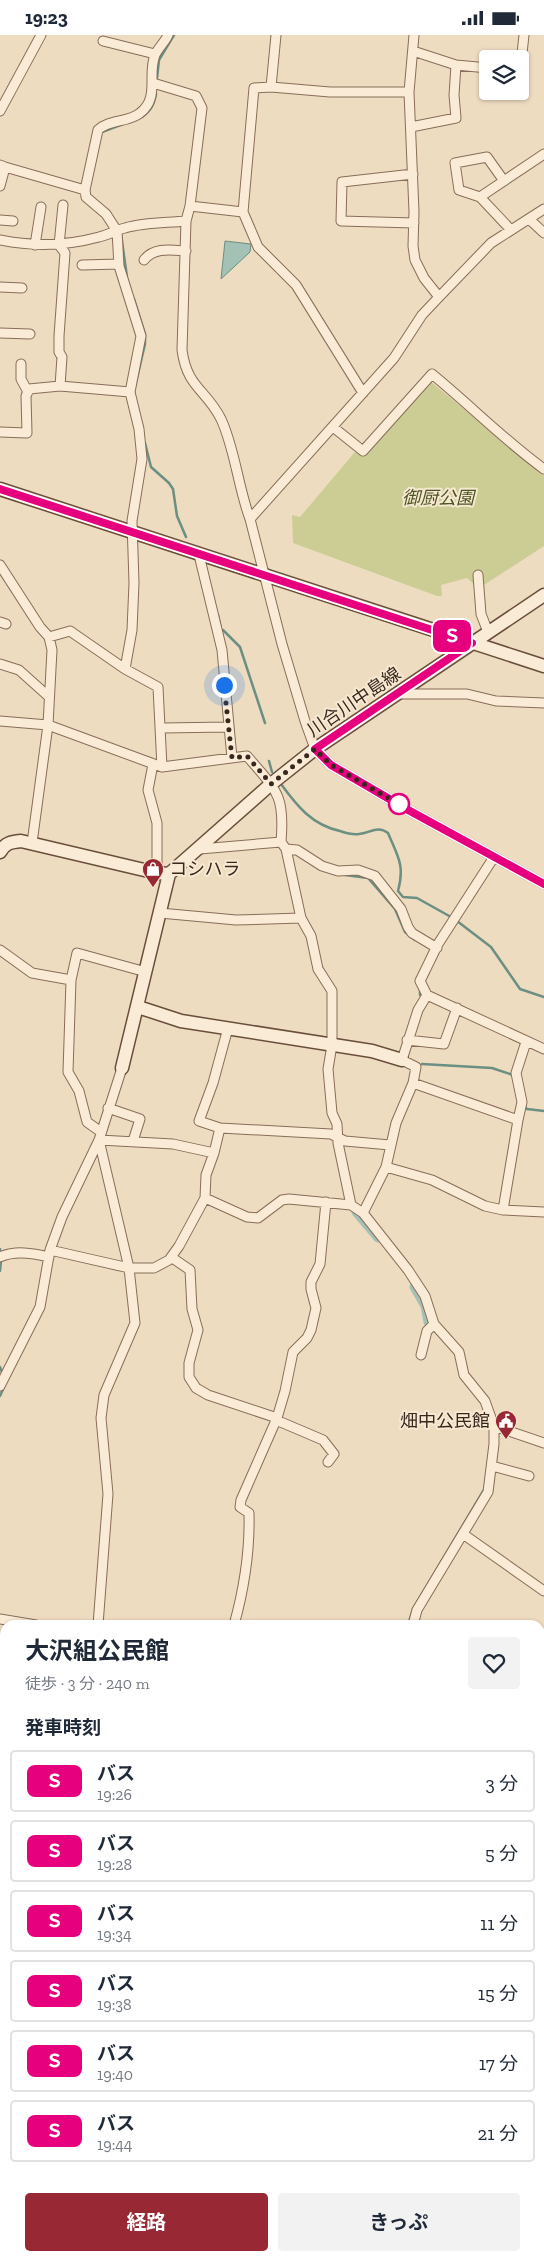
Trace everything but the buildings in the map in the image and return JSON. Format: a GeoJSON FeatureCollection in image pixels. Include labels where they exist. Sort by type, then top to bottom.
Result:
{"type":"FeatureCollection","features":[{"type":"Feature","properties":{"kind":"street"},"geometry":{"type":"LineString","coordinates":[[0,111],[41,35]]}},
{"type":"Feature","properties":{"kind":"street"},"geometry":{"type":"LineString","coordinates":[[125,669],[132,630],[134,583],[132,521],[142,459],[139,429],[130,392],[141,337],[119,264],[119,230],[106,214],[86,197],[85,190],[98,130],[108,123],[131,118],[141,113],[150,101],[153,93],[152,83],[155,54],[168,35]]}},
{"type":"Feature","properties":{"kind":"street"},"geometry":{"type":"LineString","coordinates":[[271,87],[276,35]]}},
{"type":"Feature","properties":{"kind":"street"},"geometry":{"type":"LineString","coordinates":[[414,35],[409,92],[415,260],[424,278],[439,297]]}},
{"type":"Feature","properties":{"kind":"street"},"geometry":{"type":"LineString","coordinates":[[522,50],[524,35]]}},
{"type":"Feature","properties":{"kind":"street"},"geometry":{"type":"LineString","coordinates":[[103,41],[155,54]]}},
{"type":"Feature","properties":{"kind":"street"},"geometry":{"type":"LineString","coordinates":[[413,51],[456,65],[479,67]]}},
{"type":"Feature","properties":{"kind":"street"},"geometry":{"type":"LineString","coordinates":[[411,127],[456,118],[454,95],[456,65]]}},
{"type":"Feature","properties":{"kind":"street"},"geometry":{"type":"LineString","coordinates":[[152,83],[196,96],[202,109],[190,206],[186,221],[182,350],[185,367],[196,387],[205,395],[221,420],[266,577],[282,644],[304,721],[315,749],[331,765],[544,884]]}},
{"type":"Feature","properties":{"kind":"street"},"geometry":{"type":"LineString","coordinates":[[363,393],[296,285],[258,247],[243,212],[254,88],[271,87],[330,92],[409,92]]}},
{"type":"Feature","properties":{"kind":"street"},"geometry":{"type":"LineString","coordinates":[[480,197],[544,155]]}},
{"type":"Feature","properties":{"kind":"street"},"geometry":{"type":"LineString","coordinates":[[504,181],[487,157],[455,163],[459,190],[480,197],[511,230]]}},
{"type":"Feature","properties":{"kind":"street"},"geometry":{"type":"LineString","coordinates":[[0,186],[3,166],[85,190]]}},
{"type":"Feature","properties":{"kind":"street"},"geometry":{"type":"LineString","coordinates":[[413,174],[342,182],[341,221],[414,223]]}},
{"type":"Feature","properties":{"kind":"street"},"geometry":{"type":"LineString","coordinates":[[60,386],[62,357],[59,352],[59,336],[65,253],[59,245],[62,205]]}},
{"type":"Feature","properties":{"kind":"street"},"geometry":{"type":"LineString","coordinates":[[190,206],[243,212]]}},
{"type":"Feature","properties":{"kind":"street"},"geometry":{"type":"LineString","coordinates":[[35,245],[41,207]]}},
{"type":"Feature","properties":{"kind":"street"},"geometry":{"type":"LineString","coordinates":[[250,519],[394,358],[422,315],[439,297],[491,243],[544,209]]}},
{"type":"Feature","properties":{"kind":"street"},"geometry":{"type":"LineString","coordinates":[[529,219],[544,233]]}},
{"type":"Feature","properties":{"kind":"street"},"geometry":{"type":"LineString","coordinates":[[0,220],[13,221]]}},
{"type":"Feature","properties":{"kind":"street"},"geometry":{"type":"LineString","coordinates":[[0,240],[35,245],[59,245],[102,237],[119,230],[186,221]]}},
{"type":"Feature","properties":{"kind":"street"},"geometry":{"type":"LineString","coordinates":[[144,260],[149,253],[163,250],[186,251]]}},
{"type":"Feature","properties":{"kind":"street"},"geometry":{"type":"LineString","coordinates":[[82,265],[119,264]]}},
{"type":"Feature","properties":{"kind":"street"},"geometry":{"type":"LineString","coordinates":[[0,287],[22,288]]}},
{"type":"Feature","properties":{"kind":"street"},"geometry":{"type":"LineString","coordinates":[[0,333],[30,334]]}},
{"type":"Feature","properties":{"kind":"street"},"geometry":{"type":"LineString","coordinates":[[21,364],[21,379],[28,392]]}},
{"type":"Feature","properties":{"kind":"street"},"geometry":{"type":"LineString","coordinates":[[333,427],[363,451],[432,374],[475,410],[513,446],[544,469]]}},
{"type":"Feature","properties":{"kind":"street"},"geometry":{"type":"LineString","coordinates":[[0,432],[27,433],[26,397],[29,389],[60,386],[130,392]]}},
{"type":"Feature","properties":{"kind":"street"},"geometry":{"type":"LineString","coordinates":[[0,489],[544,666]]}},
{"type":"Feature","properties":{"kind":"street"},"geometry":{"type":"LineString","coordinates":[[199,555],[222,650],[232,758]]}},
{"type":"Feature","properties":{"kind":"street"},"geometry":{"type":"LineString","coordinates":[[0,565],[40,627],[49,637],[52,650],[48,696],[48,725],[32,843]]}},
{"type":"Feature","properties":{"kind":"street"},"geometry":{"type":"LineString","coordinates":[[478,575],[481,614],[488,632]]}},
{"type":"Feature","properties":{"kind":"street","name":"川合川中島線"},"geometry":{"type":"LineString","coordinates":[[163,874],[200,849],[271,784],[315,749],[544,595]]}},
{"type":"Feature","properties":{"kind":"street"},"geometry":{"type":"LineString","coordinates":[[49,637],[70,631],[125,669],[158,687],[162,728],[162,767]]}},
{"type":"Feature","properties":{"kind":"street"},"geometry":{"type":"LineString","coordinates":[[0,664],[19,670],[48,696]]}},
{"type":"Feature","properties":{"kind":"street"},"geometry":{"type":"LineString","coordinates":[[396,695],[467,693],[496,701],[544,703]]}},
{"type":"Feature","properties":{"kind":"street"},"geometry":{"type":"LineString","coordinates":[[0,721],[48,725],[162,767],[247,756],[271,784],[279,797],[282,807],[284,845],[301,918],[311,936],[318,969],[332,991],[332,1045],[328,1069],[332,1113],[337,1124],[338,1143],[351,1205]]}},
{"type":"Feature","properties":{"kind":"street"},"geometry":{"type":"LineString","coordinates":[[162,728],[228,727]]}},
{"type":"Feature","properties":{"kind":"street"},"geometry":{"type":"LineString","coordinates":[[0,1386],[40,1307],[50,1253],[62,1217],[100,1136],[122,1068],[138,1007],[160,913],[163,874],[157,823],[148,790],[152,763]]}},
{"type":"Feature","properties":{"kind":"street"},"geometry":{"type":"LineString","coordinates":[[0,852],[3,846],[11,841],[32,843],[163,874]]}},
{"type":"Feature","properties":{"kind":"street"},"geometry":{"type":"LineString","coordinates":[[200,849],[284,845],[297,850],[322,866],[338,871],[358,870],[375,876],[401,909],[412,933],[437,948]]}},
{"type":"Feature","properties":{"kind":"street"},"geometry":{"type":"LineString","coordinates":[[494,857],[437,948],[420,981],[427,995],[544,1049]]}},
{"type":"Feature","properties":{"kind":"street"},"geometry":{"type":"LineString","coordinates":[[160,913],[236,920],[301,918]]}},
{"type":"Feature","properties":{"kind":"street"},"geometry":{"type":"LineString","coordinates":[[0,951],[32,973],[71,980]]}},
{"type":"Feature","properties":{"kind":"street"},"geometry":{"type":"LineString","coordinates":[[98,1620],[108,1494],[101,1418],[104,1395],[135,1323],[130,1268],[100,1136],[88,1122],[79,1091],[68,1072],[71,980],[77,953],[146,972]]}},
{"type":"Feature","properties":{"kind":"street"},"geometry":{"type":"LineString","coordinates":[[402,1059],[418,1010],[427,995]]}},
{"type":"Feature","properties":{"kind":"street"},"geometry":{"type":"LineString","coordinates":[[138,1007],[181,1021],[372,1051],[402,1059],[416,1067],[412,1083],[396,1123],[386,1167],[364,1213]]}},
{"type":"Feature","properties":{"kind":"street"},"geometry":{"type":"LineString","coordinates":[[407,1040],[444,1044],[457,1008]]}},
{"type":"Feature","properties":{"kind":"street"},"geometry":{"type":"LineString","coordinates":[[228,1028],[213,1083],[199,1121],[203,1124],[220,1128],[280,1130],[338,1136],[345,1141],[390,1145]]}},
{"type":"Feature","properties":{"kind":"street"},"geometry":{"type":"LineString","coordinates":[[503,1211],[522,1102],[516,1073],[526,1042]]}},
{"type":"Feature","properties":{"kind":"street"},"geometry":{"type":"LineString","coordinates":[[412,1083],[518,1120]]}},
{"type":"Feature","properties":{"kind":"street"},"geometry":{"type":"LineString","coordinates":[[108,1108],[140,1119],[133,1141]]}},
{"type":"Feature","properties":{"kind":"street"},"geometry":{"type":"LineString","coordinates":[[0,1257],[15,1253],[50,1253],[130,1268],[154,1268],[172,1257],[205,1198],[206,1175],[220,1128]]}},
{"type":"Feature","properties":{"kind":"street"},"geometry":{"type":"LineString","coordinates":[[100,1136],[173,1144],[214,1153]]}},
{"type":"Feature","properties":{"kind":"street"},"geometry":{"type":"LineString","coordinates":[[386,1167],[432,1180],[485,1207],[503,1211],[544,1212]]}},
{"type":"Feature","properties":{"kind":"street"},"geometry":{"type":"LineString","coordinates":[[205,1198],[248,1217],[258,1218],[282,1201],[326,1202],[351,1205],[364,1213],[408,1270],[424,1296],[434,1324],[459,1352],[464,1375],[485,1401],[494,1426],[492,1466],[488,1492],[417,1610],[414,1620]]}},
{"type":"Feature","properties":{"kind":"street"},"geometry":{"type":"LineString","coordinates":[[235,1620],[250,1531],[250,1513],[240,1507],[241,1500],[276,1419],[285,1391],[293,1352],[307,1338],[316,1308],[311,1282],[320,1264],[326,1202]]}},
{"type":"Feature","properties":{"kind":"street"},"geometry":{"type":"LineString","coordinates":[[172,1257],[190,1270],[192,1309],[198,1330],[189,1363],[190,1377],[196,1389],[276,1419],[323,1440],[334,1455],[328,1462]]}},
{"type":"Feature","properties":{"kind":"street"},"geometry":{"type":"LineString","coordinates":[[421,1355],[427,1331],[434,1324]]}},
{"type":"Feature","properties":{"kind":"street"},"geometry":{"type":"LineString","coordinates":[[494,1426],[544,1443]]}},
{"type":"Feature","properties":{"kind":"street"},"geometry":{"type":"LineString","coordinates":[[492,1466],[529,1476]]}},
{"type":"Feature","properties":{"kind":"street"},"geometry":{"type":"LineString","coordinates":[[463,1533],[544,1591]]}},
{"type":"Feature","properties":{"kind":"green space","name":"御厨公園"},"geometry":{"type":"Polygon","coordinates":[[[430,381],[544,475],[544,546],[484,585],[476,586],[467,578],[441,585],[442,596],[437,596],[293,543],[292,515],[300,517],[355,452],[363,455],[430,381]]]}},
{"type":"Feature","properties":{"kind":"shaded area"},"geometry":{"type":"Polygon","coordinates":[[[225,241],[251,244],[250,252],[221,279],[225,241]]]}},
{"type":"Feature","properties":{"kind":"waterway"},"geometry":{"type":"LineString","coordinates":[[157,78],[159,60],[174,35]]}},
{"type":"Feature","properties":{"kind":"waterway"},"geometry":{"type":"LineString","coordinates":[[142,117],[152,107],[156,94]]}},
{"type":"Feature","properties":{"kind":"waterway"},"geometry":{"type":"LineString","coordinates":[[102,132],[123,124]]}},
{"type":"Feature","properties":{"kind":"waterway"},"geometry":{"type":"LineString","coordinates":[[108,210],[118,226]]}},
{"type":"Feature","properties":{"kind":"waterway"},"geometry":{"type":"LineString","coordinates":[[121,234],[127,277]]}},
{"type":"Feature","properties":{"kind":"waterway"},"geometry":{"type":"LineString","coordinates":[[134,299],[145,334],[145,344],[134,391]]}},
{"type":"Feature","properties":{"kind":"waterway"},"geometry":{"type":"LineString","coordinates":[[145,443],[151,467],[173,489],[177,516],[186,537]]}},
{"type":"Feature","properties":{"kind":"waterway"},"geometry":{"type":"LineString","coordinates":[[218,615],[222,634]]}},
{"type":"Feature","properties":{"kind":"waterway"},"geometry":{"type":"LineString","coordinates":[[223,630],[240,647],[265,723]]}},
{"type":"Feature","properties":{"kind":"waterway"},"geometry":{"type":"LineString","coordinates":[[269,761],[272,772]]}},
{"type":"Feature","properties":{"kind":"waterway"},"geometry":{"type":"LineString","coordinates":[[281,784],[299,807],[321,824],[352,834],[377,830],[388,833],[401,868],[398,891],[403,897],[417,898],[451,917]]}},
{"type":"Feature","properties":{"kind":"waterway"},"geometry":{"type":"LineString","coordinates":[[345,875],[368,878],[395,909],[405,932],[415,940]]}},
{"type":"Feature","properties":{"kind":"waterway"},"geometry":{"type":"LineString","coordinates":[[457,921],[491,947],[520,989],[544,997]]}},
{"type":"Feature","properties":{"kind":"waterway"},"geometry":{"type":"LineString","coordinates":[[420,989],[420,995]]}},
{"type":"Feature","properties":{"kind":"waterway"},"geometry":{"type":"LineString","coordinates":[[422,1064],[492,1068],[513,1075]]}},
{"type":"Feature","properties":{"kind":"waterway"},"geometry":{"type":"LineString","coordinates":[[524,1106],[527,1109],[544,1111]]}},
{"type":"Feature","properties":{"kind":"waterway"},"geometry":{"type":"LineString","coordinates":[[356,1212],[378,1238]]}},
{"type":"Feature","properties":{"kind":"waterway"},"geometry":{"type":"LineString","coordinates":[[0,1271],[1,1261]]}},
{"type":"Feature","properties":{"kind":"waterway"},"geometry":{"type":"LineString","coordinates":[[414,1287],[425,1306],[428,1322]]}},
{"type":"Feature","properties":{"kind":"waterway"},"geometry":{"type":"LineString","coordinates":[[0,1367],[3,1375]]}},
{"type":"Feature","properties":{"kind":"waterway"},"geometry":{"type":"LineString","coordinates":[[0,1396],[4,1387]]}},
{"type":"Feature","properties":{"kind":"waterway"},"geometry":{"type":"LineString","coordinates":[[410,1620],[413,1609],[485,1488]]}},
{"type":"Feature","properties":{"kind":"bus line","name":"Ｓ"},"geometry":{"type":"LineString","coordinates":[[0,489],[472,643],[315,749],[331,765],[410,811],[544,884]]}},
{"type":"Feature","properties":{"kind":"place","name":"コシハラ"},"geometry":{"type":"Point","coordinates":[153,888]}},
{"type":"Feature","properties":{"kind":"place","name":"畑中公民館"},"geometry":{"type":"Point","coordinates":[506,1440]}},
{"type":"Feature","properties":{"kind":"route"},"geometry":{"type":"LineString","coordinates":[[224,685],[232,758],[247,756],[271,784],[315,749],[331,765],[399,804]]}}]}
